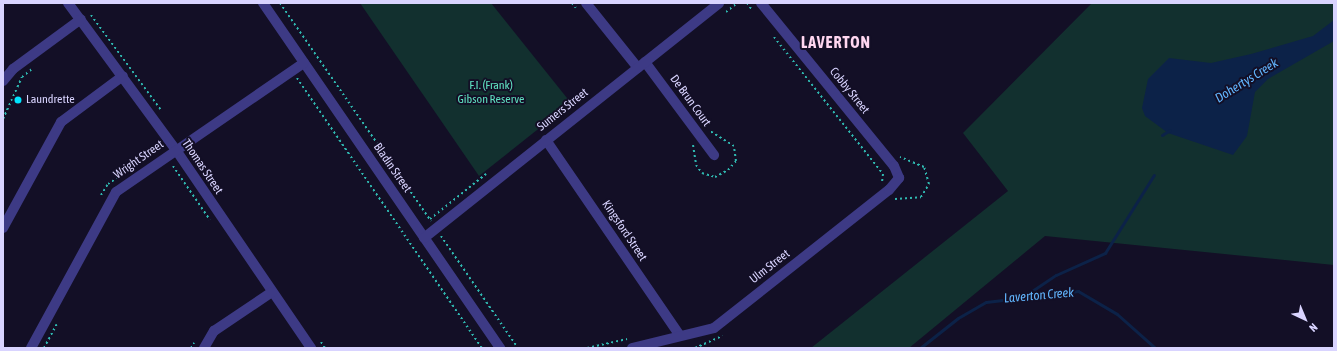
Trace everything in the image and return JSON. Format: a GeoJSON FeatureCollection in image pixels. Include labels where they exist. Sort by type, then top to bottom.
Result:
{"type":"FeatureCollection","features":[{"type":"Feature","properties":{"kind":"street","name":"Thomas Street"},"geometry":{"type":"LineString","coordinates":[[68,3],[176,150],[310,348]]}},
{"type":"Feature","properties":{"kind":"street","name":"Bladin Street"},"geometry":{"type":"LineString","coordinates":[[263,3],[500,348]]}},
{"type":"Feature","properties":{"kind":"street","name":"De Brun Court"},"geometry":{"type":"LineString","coordinates":[[586,3],[642,65],[714,155]]}},
{"type":"Feature","properties":{"kind":"street","name":"Sumers Street"},"geometry":{"type":"LineString","coordinates":[[424,238],[719,3]]}},
{"type":"Feature","properties":{"kind":"street","name":"Cobby Street"},"geometry":{"type":"LineString","coordinates":[[761,3],[903,179]]}},
{"type":"Feature","properties":{"kind":"street"},"geometry":{"type":"LineString","coordinates":[[3,81],[13,69],[80,19]]}},
{"type":"Feature","properties":{"kind":"street","name":"Wright Street"},"geometry":{"type":"LineString","coordinates":[[32,348],[116,192],[304,63]]}},
{"type":"Feature","properties":{"kind":"street"},"geometry":{"type":"LineString","coordinates":[[3,228],[61,122],[123,76]]}},
{"type":"Feature","properties":{"kind":"street","name":"Kingsford Street"},"geometry":{"type":"LineString","coordinates":[[546,140],[680,336]]}},
{"type":"Feature","properties":{"kind":"street","name":"Ulm Street"},"geometry":{"type":"LineString","coordinates":[[632,343],[680,336],[714,328],[903,179]]}},
{"type":"Feature","properties":{"kind":"street"},"geometry":{"type":"LineString","coordinates":[[204,348],[214,331],[272,292]]}},
{"type":"Feature","properties":{"kind":"path"},"geometry":{"type":"LineString","coordinates":[[280,3],[518,348]]}},
{"type":"Feature","properties":{"kind":"path"},"geometry":{"type":"LineString","coordinates":[[747,3],[757,15]]}},
{"type":"Feature","properties":{"kind":"path"},"geometry":{"type":"LineString","coordinates":[[86,9],[165,117]]}},
{"type":"Feature","properties":{"kind":"path"},"geometry":{"type":"LineString","coordinates":[[771,34],[884,174],[876,187]]}},
{"type":"Feature","properties":{"kind":"path"},"geometry":{"type":"LineString","coordinates":[[3,119],[24,80],[22,77],[38,65]]}},
{"type":"Feature","properties":{"kind":"path"},"geometry":{"type":"LineString","coordinates":[[292,71],[482,348]]}},
{"type":"Feature","properties":{"kind":"path"},"geometry":{"type":"LineString","coordinates":[[892,202],[921,197],[928,184],[924,167],[895,153]]}},
{"type":"Feature","properties":{"kind":"path"},"geometry":{"type":"LineString","coordinates":[[166,169],[172,165],[212,224]]}},
{"type":"Feature","properties":{"kind":"path"},"geometry":{"type":"LineString","coordinates":[[44,348],[59,320]]}},
{"type":"Feature","properties":{"kind":"path"},"geometry":{"type":"LineString","coordinates":[[695,348],[714,342],[727,333]]}},
{"type":"Feature","properties":{"kind":"path"},"geometry":{"type":"LineString","coordinates":[[191,348],[198,337]]}},
{"type":"Feature","properties":{"kind":"path"},"geometry":{"type":"LineString","coordinates":[[587,348],[632,343]]}},
{"type":"Feature","properties":{"kind":"green space","name":"F.I. (Frank) Gibson Reserve"},"geometry":{"type":"Polygon","coordinates":[[[360,3],[491,3],[571,103],[479,176],[360,3]]]}},
{"type":"Feature","properties":{"kind":"green space"},"geometry":{"type":"Polygon","coordinates":[[[1092,3],[1334,3],[1334,265],[1045,236],[909,348],[811,348],[1008,191],[963,133],[1092,3]]]}},
{"type":"Feature","properties":{"kind":"water"},"geometry":{"type":"Polygon","coordinates":[[[1334,20],[1334,41],[1268,79],[1255,92],[1247,136],[1233,155],[1168,133],[1145,116],[1142,108],[1148,79],[1169,58],[1211,63],[1251,54],[1313,36],[1334,20]]]}},
{"type":"Feature","properties":{"kind":"waterway","name":"Dohertys Creek"},"geometry":{"type":"LineString","coordinates":[[1162,135],[1170,130]]}},
{"type":"Feature","properties":{"kind":"waterway","name":"Dohertys Creek"},"geometry":{"type":"LineString","coordinates":[[1026,295],[1056,275],[1105,253],[1154,175]]}},
{"type":"Feature","properties":{"kind":"waterway","name":"Laverton Creek"},"geometry":{"type":"LineString","coordinates":[[920,348],[958,318],[986,302],[1078,291],[1117,314],[1155,348]]}},
{"type":"Feature","properties":{"kind":"place","name":"Laundrette"},"geometry":{"type":"Point","coordinates":[18,100]}},
{"type":"Feature","properties":{"kind":"district","name":"LAVERTON"},"geometry":{"type":"Point","coordinates":[836,42]}}]}
